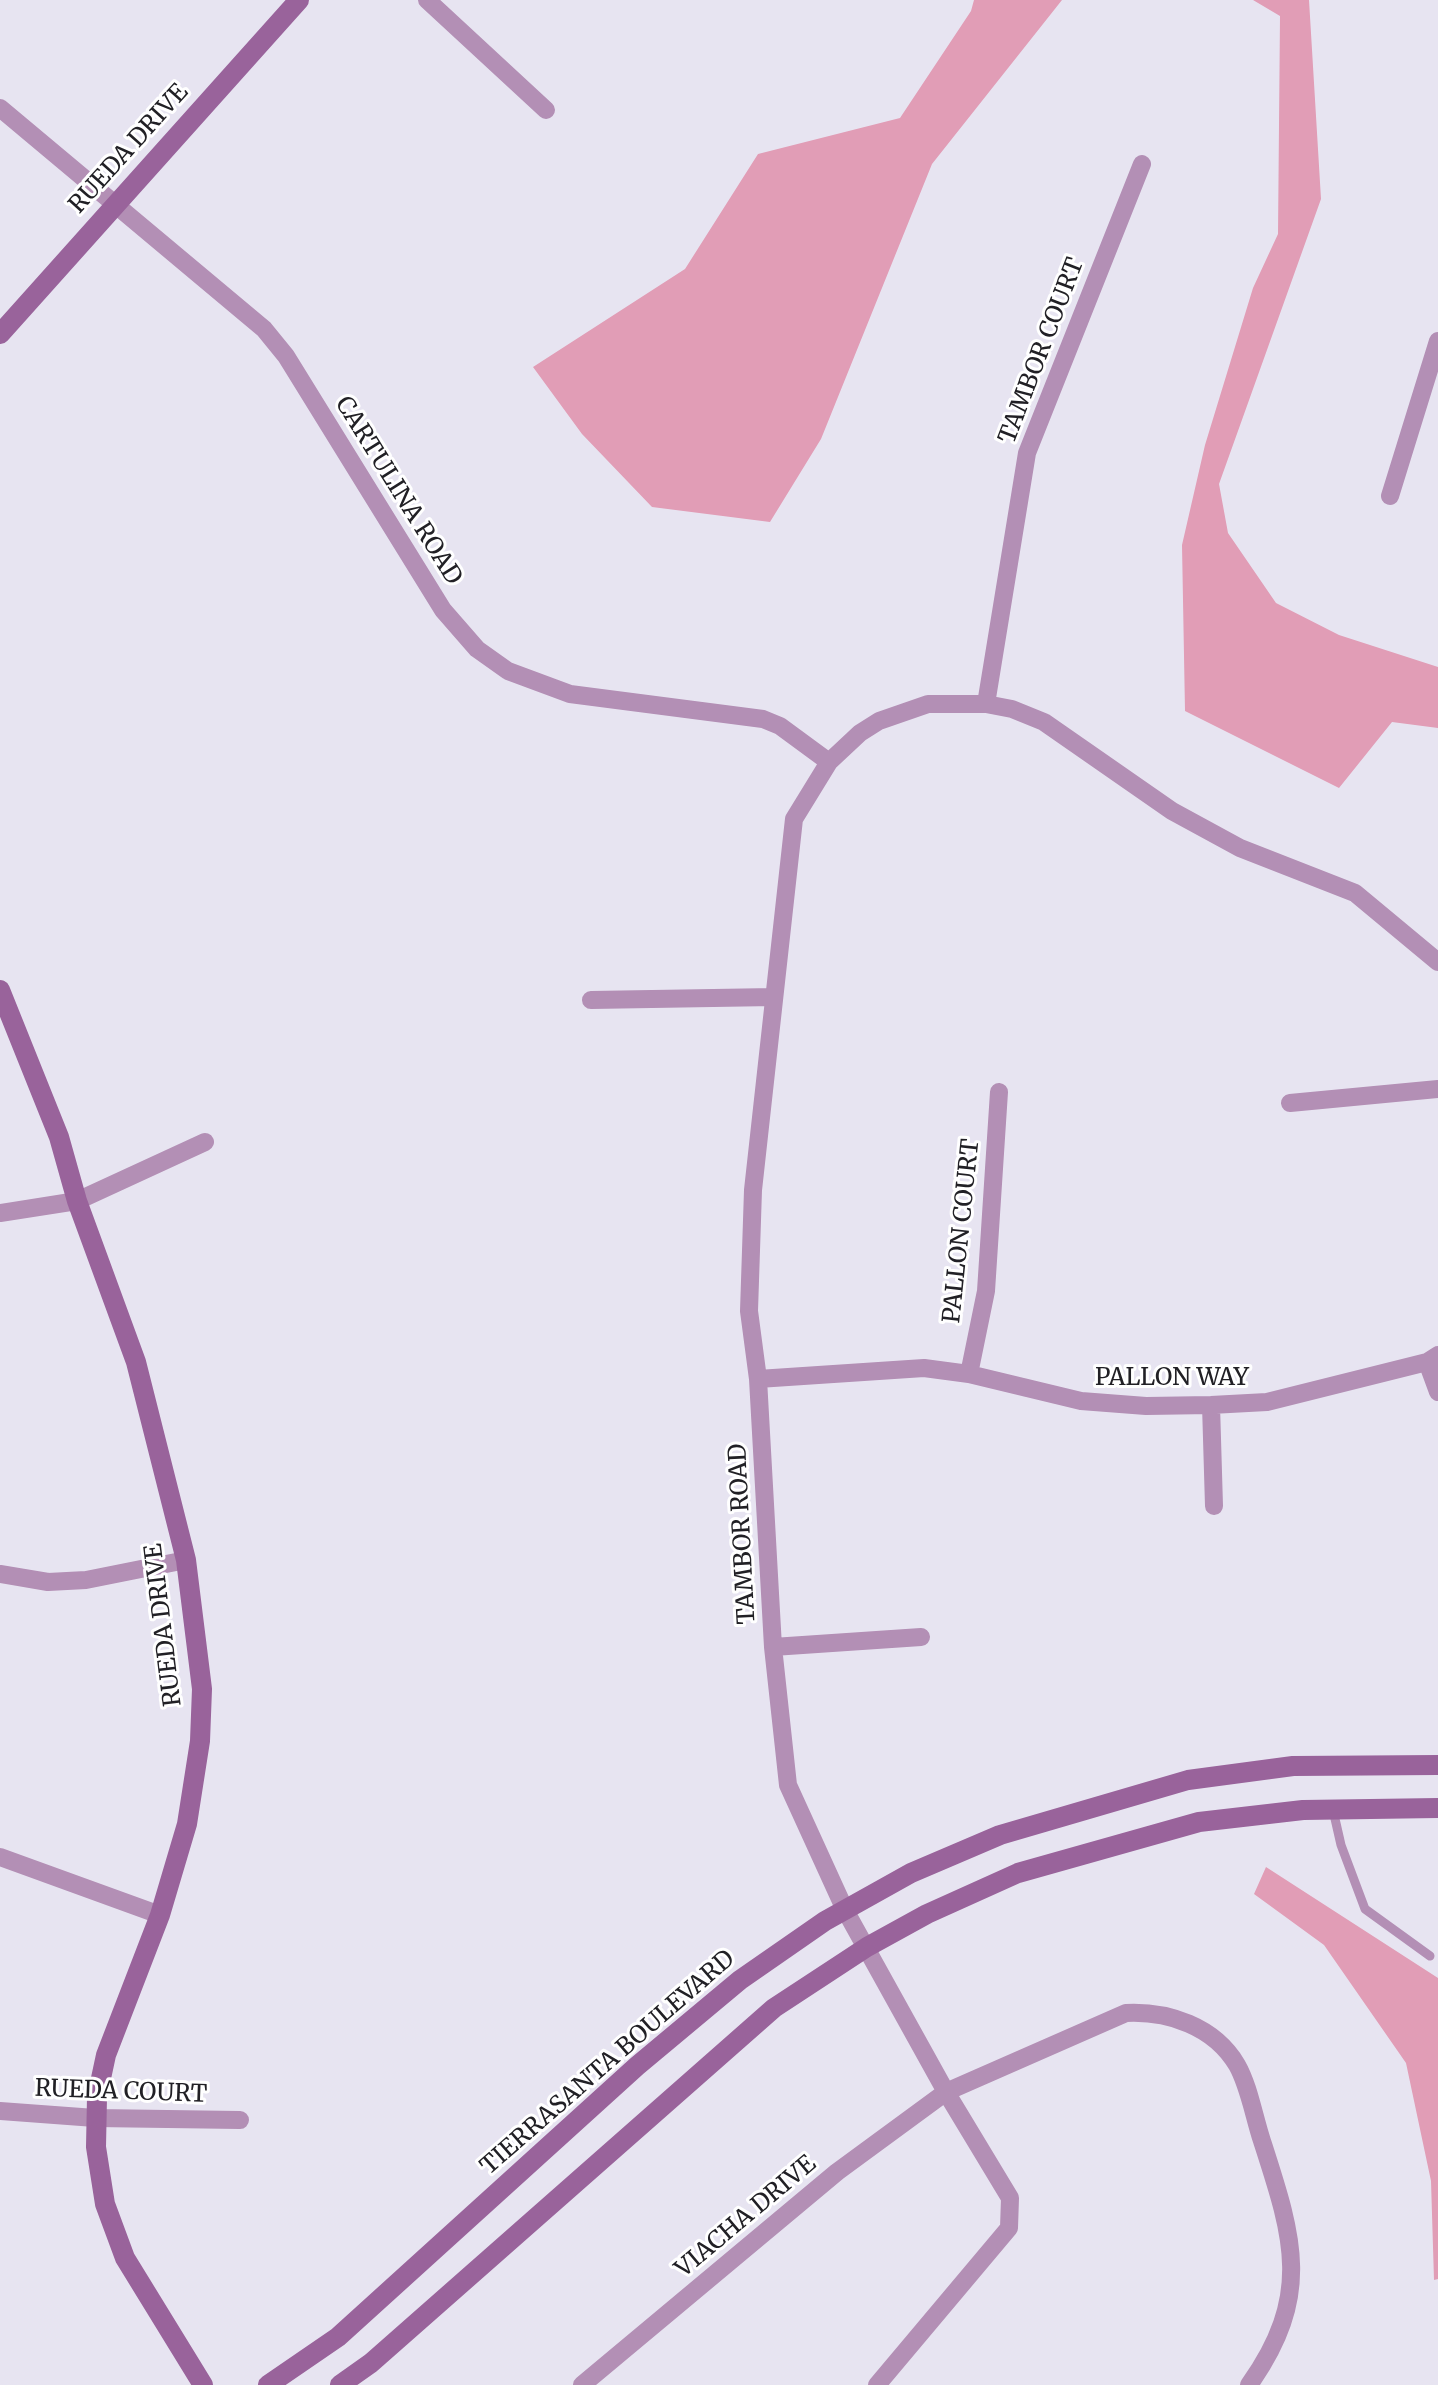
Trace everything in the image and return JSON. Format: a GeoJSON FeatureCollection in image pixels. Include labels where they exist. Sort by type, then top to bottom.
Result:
{"type":"FeatureCollection","features":[{"type":"Feature","properties":{"kind":"main road","name":"RUEDA DRIVE"},"geometry":{"type":"LineString","coordinates":[[0,334],[114,203],[299,0]]}},
{"type":"Feature","properties":{"kind":"main road","name":"RUEDA DRIVE"},"geometry":{"type":"LineString","coordinates":[[0,990],[59,1137],[77,1201],[136,1362],[186,1560],[202,1689],[200,1741],[187,1824],[160,1915],[106,2055],[95,2118],[99,2176],[114,2232],[125,2258],[203,2385]]}},
{"type":"Feature","properties":{"kind":"main road","name":"TIERRASANTA BOULEVARD"},"geometry":{"type":"LineString","coordinates":[[268,2385],[338,2337],[637,2066],[740,1980],[845,1910],[911,1873],[1000,1835],[1188,1780],[1293,1766],[1438,1765]]}},
{"type":"Feature","properties":{"kind":"main road"},"geometry":{"type":"LineString","coordinates":[[340,2385],[371,2363],[774,2008],[867,1947],[927,1914],[1018,1873],[1199,1822],[1333,1810],[1438,1808]]}},
{"type":"Feature","properties":{"kind":"street"},"geometry":{"type":"LineString","coordinates":[[427,0],[546,110]]}},
{"type":"Feature","properties":{"kind":"street","name":"CARTULINA ROAD"},"geometry":{"type":"LineString","coordinates":[[0,108],[264,329],[286,356],[443,610],[477,649],[508,671],[570,694],[763,719],[780,726],[829,762]]}},
{"type":"Feature","properties":{"kind":"street","name":"TAMBOR COURT"},"geometry":{"type":"LineString","coordinates":[[986,704],[1027,453],[1142,164]]}},
{"type":"Feature","properties":{"kind":"street"},"geometry":{"type":"LineString","coordinates":[[1390,496],[1438,341]]}},
{"type":"Feature","properties":{"kind":"street","name":"TAMBOR ROAD"},"geometry":{"type":"LineString","coordinates":[[877,2385],[1009,2228],[1010,2198],[946,2092],[845,1910],[788,1785],[773,1647],[758,1379],[749,1311],[753,1190],[794,819],[829,762],[860,733],[879,721],[928,704],[986,704]]}},
{"type":"Feature","properties":{"kind":"street"},"geometry":{"type":"LineString","coordinates":[[986,704],[1012,709],[1044,722],[1172,811],[1240,848],[1355,893],[1438,962]]}},
{"type":"Feature","properties":{"kind":"street"},"geometry":{"type":"LineString","coordinates":[[591,1000],[774,997]]}},
{"type":"Feature","properties":{"kind":"street"},"geometry":{"type":"LineString","coordinates":[[1290,1103],[1438,1089]]}},
{"type":"Feature","properties":{"kind":"street","name":"PALLON COURT"},"geometry":{"type":"LineString","coordinates":[[969,1374],[986,1291],[999,1092]]}},
{"type":"Feature","properties":{"kind":"street"},"geometry":{"type":"LineString","coordinates":[[0,1213],[77,1201],[205,1142]]}},
{"type":"Feature","properties":{"kind":"street"},"geometry":{"type":"LineString","coordinates":[[1432,1358],[1438,1392]]}},
{"type":"Feature","properties":{"kind":"street","name":"PALLON WAY"},"geometry":{"type":"LineString","coordinates":[[758,1379],[924,1368],[969,1374],[1081,1401],[1146,1406],[1211,1405],[1267,1402],[1432,1358]]}},
{"type":"Feature","properties":{"kind":"street"},"geometry":{"type":"LineString","coordinates":[[1211,1405],[1214,1506]]}},
{"type":"Feature","properties":{"kind":"street"},"geometry":{"type":"LineString","coordinates":[[0,1574],[48,1582],[86,1580],[186,1560]]}},
{"type":"Feature","properties":{"kind":"street"},"geometry":{"type":"LineString","coordinates":[[773,1647],[921,1637]]}},
{"type":"Feature","properties":{"kind":"street"},"geometry":{"type":"LineString","coordinates":[[0,1857],[160,1915]]}},
{"type":"Feature","properties":{"kind":"street","name":"VIACHA DRIVE"},"geometry":{"type":"LineString","coordinates":[[582,2385],[837,2172],[946,2092],[1126,2013],[1178,2019],[1218,2043],[1238,2067],[1289,2223],[1291,2244],[1286,2308],[1270,2351],[1249,2385]]}},
{"type":"Feature","properties":{"kind":"street","name":"RUEDA COURT"},"geometry":{"type":"LineString","coordinates":[[0,2111],[95,2118],[240,2120]]}},
{"type":"Feature","properties":{"kind":"lane"},"geometry":{"type":"LineString","coordinates":[[1333,1810],[1341,1845],[1365,1909],[1430,1956]]}},
{"type":"Feature","properties":{"kind":"shaded area"},"geometry":{"type":"Polygon","coordinates":[[[974,0],[1062,0],[932,164],[821,439],[770,522],[652,507],[582,434],[533,367],[685,269],[758,154],[900,118],[971,11],[974,0]]]}},
{"type":"Feature","properties":{"kind":"shaded area"},"geometry":{"type":"Polygon","coordinates":[[[1253,0],[1309,0],[1321,199],[1219,484],[1228,533],[1276,603],[1339,635],[1438,667],[1438,728],[1392,722],[1339,788],[1185,711],[1182,545],[1205,445],[1253,288],[1278,234],[1280,16],[1253,0]]]}},
{"type":"Feature","properties":{"kind":"shaded area"},"geometry":{"type":"Polygon","coordinates":[[[1266,1867],[1438,1978],[1438,2279],[1434,2280],[1431,2181],[1406,2063],[1324,1945],[1254,1894],[1266,1867]]]}}]}
